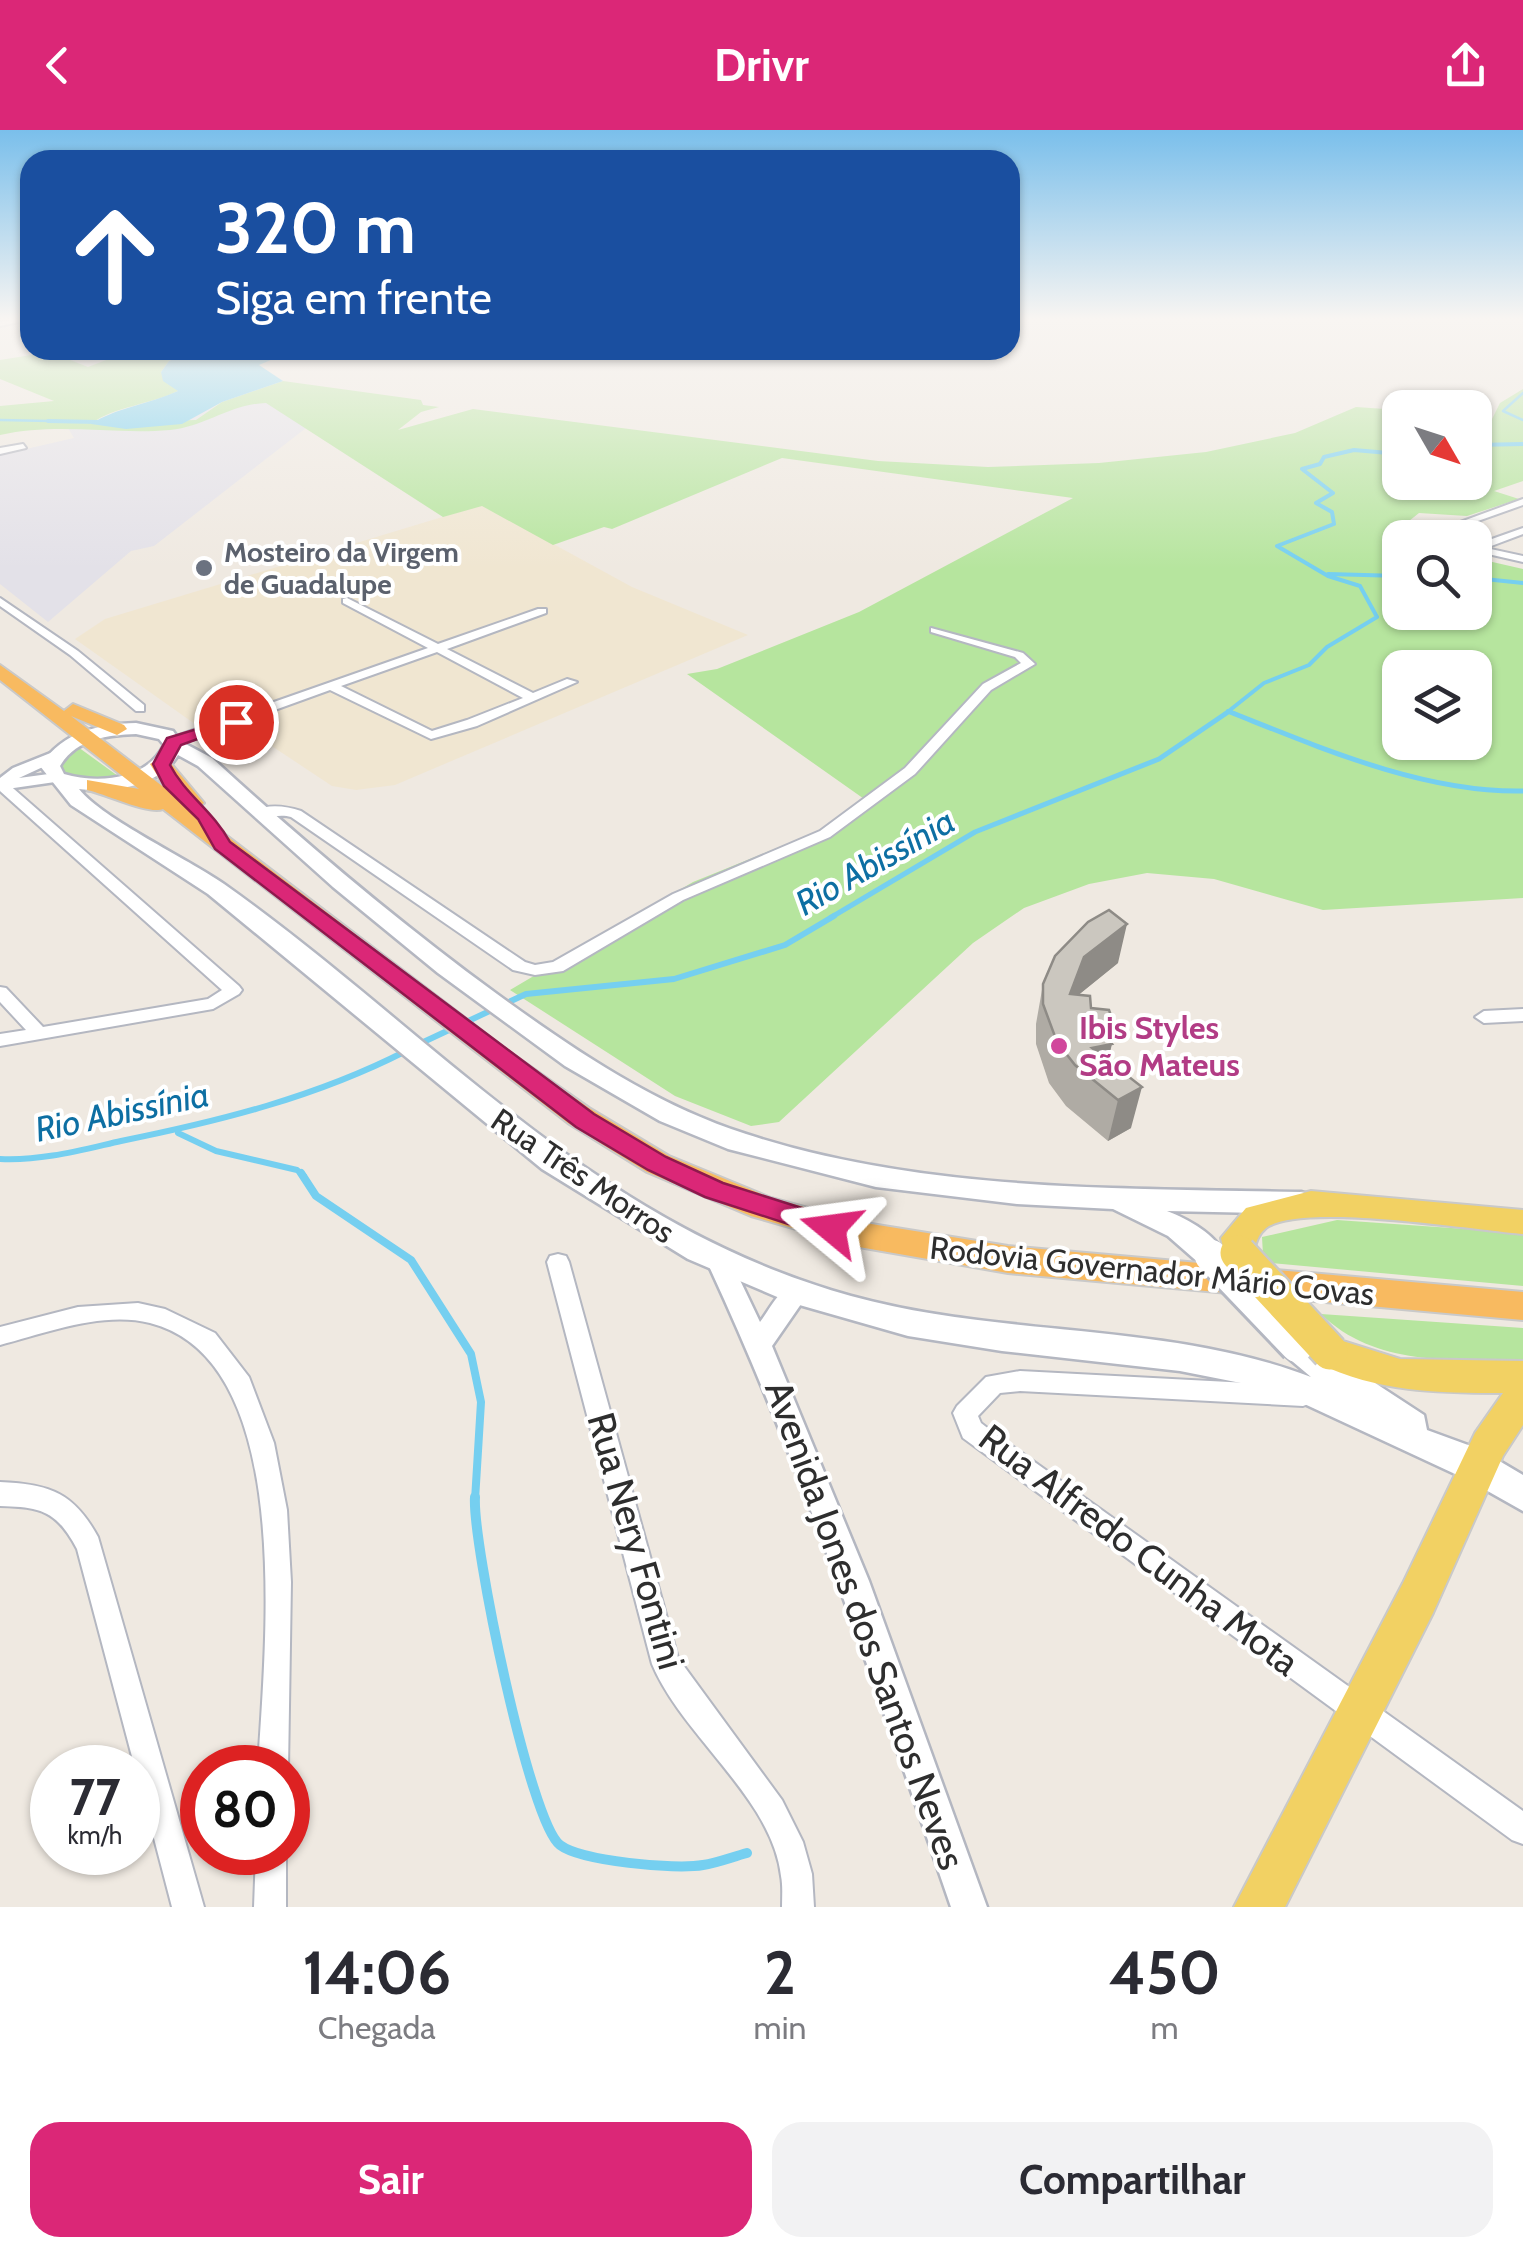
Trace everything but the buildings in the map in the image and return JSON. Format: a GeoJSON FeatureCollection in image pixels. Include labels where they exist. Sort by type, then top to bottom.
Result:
{"type":"FeatureCollection","features":[{"type":"Feature","properties":{"kind":"highway"},"geometry":{"type":"LineString","coordinates":[[8,678],[116,730]]}},
{"type":"Feature","properties":{"kind":"highway"},"geometry":{"type":"LineString","coordinates":[[8,678],[9,690],[60,736],[58,766]]}},
{"type":"Feature","properties":{"kind":"highway","name":"Rodovia Governador Mário Covas"},"geometry":{"type":"LineString","coordinates":[[8,678],[476,1041],[585,1120],[657,1164],[714,1190],[831,1228],[998,1259],[1523,1306]]}},
{"type":"Feature","properties":{"kind":"highway"},"geometry":{"type":"LineString","coordinates":[[169,750],[170,782],[206,816],[222,845]]}},
{"type":"Feature","properties":{"kind":"highway"},"geometry":{"type":"LineString","coordinates":[[95,785],[125,791],[184,816]]}},
{"type":"Feature","properties":{"kind":"main road"},"geometry":{"type":"LineString","coordinates":[[169,750],[136,777],[95,785],[58,766],[85,737],[116,730],[157,731],[169,750],[204,762],[368,907],[539,1036],[626,1094],[738,1142],[876,1176],[976,1190],[1311,1203],[1523,1222]]}},
{"type":"Feature","properties":{"kind":"main road","name":"Rua Três Morros"},"geometry":{"type":"LineString","coordinates":[[58,766],[78,800],[216,889],[388,1030],[609,1202],[720,1264],[795,1294],[886,1318],[967,1333],[1208,1362],[1276,1377],[1324,1396],[1432,1452],[1480,1468]]}},
{"type":"Feature","properties":{"kind":"main road"},"geometry":{"type":"LineString","coordinates":[[1084,1195],[1167,1220],[1225,1255],[1352,1389],[1523,1494]]}},
{"type":"Feature","properties":{"kind":"main road"},"geometry":{"type":"LineString","coordinates":[[1225,1255],[1257,1218],[1311,1203]]}},
{"type":"Feature","properties":{"kind":"main road"},"geometry":{"type":"LineString","coordinates":[[1313,1349],[1364,1369],[1394,1375],[1523,1377]]}},
{"type":"Feature","properties":{"kind":"main road"},"geometry":{"type":"LineString","coordinates":[[1258,1907],[1498,1427],[1523,1394]]}},
{"type":"Feature","properties":{"kind":"street"},"geometry":{"type":"LineString","coordinates":[[0,451],[23,446]]}},
{"type":"Feature","properties":{"kind":"street"},"geometry":{"type":"LineString","coordinates":[[1479,520],[1521,504]]}},
{"type":"Feature","properties":{"kind":"street"},"geometry":{"type":"LineString","coordinates":[[1492,542],[1523,531]]}},
{"type":"Feature","properties":{"kind":"street"},"geometry":{"type":"LineString","coordinates":[[1492,552],[1523,559]]}},
{"type":"Feature","properties":{"kind":"street"},"geometry":{"type":"LineString","coordinates":[[347,601],[533,698]]}},
{"type":"Feature","properties":{"kind":"street"},"geometry":{"type":"LineString","coordinates":[[0,602],[74,653],[140,708]]}},
{"type":"Feature","properties":{"kind":"street"},"geometry":{"type":"LineString","coordinates":[[169,750],[542,611]]}},
{"type":"Feature","properties":{"kind":"street"},"geometry":{"type":"LineString","coordinates":[[258,813],[282,810],[296,814],[519,966],[535,970],[558,966],[678,897],[825,834],[910,771],[987,687],[1030,664],[1020,655],[935,630]]}},
{"type":"Feature","properties":{"kind":"street"},"geometry":{"type":"LineString","coordinates":[[333,687],[396,722],[430,735],[571,682]]}},
{"type":"Feature","properties":{"kind":"street"},"geometry":{"type":"LineString","coordinates":[[0,1040],[213,1004],[229,996],[232,984],[10,787],[58,766]]}},
{"type":"Feature","properties":{"kind":"street"},"geometry":{"type":"LineString","coordinates":[[0,992],[40,1034]]}},
{"type":"Feature","properties":{"kind":"street"},"geometry":{"type":"LineString","coordinates":[[1484,1017],[1523,1015]]}},
{"type":"Feature","properties":{"kind":"street","name":"Rua Nery Fontini"},"geometry":{"type":"LineString","coordinates":[[558,1262],[666,1664],[682,1694],[770,1806],[796,1858],[798,1907]]}},
{"type":"Feature","properties":{"kind":"street","name":"Avenida Jones dos Santos Neves"},"geometry":{"type":"LineString","coordinates":[[720,1264],[759,1344],[869,1626],[970,1907]]}},
{"type":"Feature","properties":{"kind":"street","name":"Avenida Jones dos Santos Neves"},"geometry":{"type":"LineString","coordinates":[[759,1344],[795,1294]]}},
{"type":"Feature","properties":{"kind":"street"},"geometry":{"type":"LineString","coordinates":[[0,1336],[100,1314],[146,1313],[196,1330],[230,1364],[268,1455],[277,1507],[272,1745]]}},
{"type":"Feature","properties":{"kind":"street","name":"Rua Alfredo Cunha Mota"},"geometry":{"type":"LineString","coordinates":[[1324,1396],[1020,1381],[994,1384],[966,1412],[972,1430],[985,1441],[1523,1829]]}},
{"type":"Feature","properties":{"kind":"street"},"geometry":{"type":"LineString","coordinates":[[0,1494],[56,1502],[76,1518],[89,1546],[188,1907]]}},
{"type":"Feature","properties":{"kind":"street"},"geometry":{"type":"LineString","coordinates":[[270,1907],[271,1875]]}},
{"type":"Feature","properties":{"kind":"shaded area"},"geometry":{"type":"Polygon","coordinates":[[[270,403],[306,428],[154,546],[131,551],[48,622],[0,584],[0,455],[74,438],[68,428],[136,431],[220,405],[270,403]]]}},
{"type":"Feature","properties":{"kind":"shaded area"},"geometry":{"type":"Polygon","coordinates":[[[482,505],[632,587],[748,635],[395,785],[356,790],[332,786],[231,719],[202,729],[75,639],[105,619],[482,505]]]}},
{"type":"Feature","properties":{"kind":"green space"},"geometry":{"type":"Polygon","coordinates":[[[33,403],[143,403],[92,423],[196,420],[221,403],[422,403],[439,407],[421,412],[398,430],[473,409],[878,461],[988,467],[1099,463],[1206,452],[1295,433],[1356,407],[1382,409],[1382,500],[1492,500],[1492,419],[1500,403],[1523,403],[1523,481],[1494,491],[1519,499],[1467,516],[1419,513],[1410,520],[1382,520],[1382,630],[1492,630],[1492,562],[1523,569],[1523,898],[1323,910],[1214,879],[1147,873],[1089,884],[1024,908],[973,943],[779,1122],[751,1126],[675,1096],[510,990],[693,882],[819,831],[867,801],[687,674],[717,669],[859,612],[1073,498],[782,458],[612,529],[604,527],[553,545],[482,506],[443,517],[266,403],[170,430],[43,429],[0,435],[0,406],[33,403]]]}},
{"type":"Feature","properties":{"kind":"green space"},"geometry":{"type":"Polygon","coordinates":[[[78,747],[118,776],[72,780],[58,770],[60,760],[78,747]]]}},
{"type":"Feature","properties":{"kind":"green space"},"geometry":{"type":"Polygon","coordinates":[[[1337,1220],[1523,1233],[1523,1286],[1271,1263],[1263,1255],[1262,1237],[1337,1220]]]}},
{"type":"Feature","properties":{"kind":"green space"},"geometry":{"type":"Polygon","coordinates":[[[1321,1314],[1523,1328],[1523,1361],[1442,1359],[1390,1352],[1342,1331],[1321,1314]]]}},
{"type":"Feature","properties":{"kind":"water"},"geometry":{"type":"Polygon","coordinates":[[[143,403],[220,403],[182,424],[126,429],[91,424],[143,403]]]}},
{"type":"Feature","properties":{"kind":"waterway","name":"Rio Abissínia"},"geometry":{"type":"LineString","coordinates":[[1512,403],[1503,411],[1523,420]]}},
{"type":"Feature","properties":{"kind":"waterway"},"geometry":{"type":"LineString","coordinates":[[0,420],[99,422],[48,421]]}},
{"type":"Feature","properties":{"kind":"waterway","name":"Rio Abissínia"},"geometry":{"type":"LineString","coordinates":[[1492,445],[1523,444]]}},
{"type":"Feature","properties":{"kind":"waterway","name":"Rio Abissínia"},"geometry":{"type":"LineString","coordinates":[[1229,711],[1264,683],[1309,665],[1327,647],[1377,617],[1360,586],[1328,576],[1277,546],[1334,524],[1332,512],[1316,503],[1333,493],[1302,469],[1320,464],[1324,457],[1354,450],[1382,452]]}},
{"type":"Feature","properties":{"kind":"waterway"},"geometry":{"type":"LineString","coordinates":[[1328,574],[1382,576]]}},
{"type":"Feature","properties":{"kind":"waterway"},"geometry":{"type":"LineString","coordinates":[[1492,580],[1523,583]]}},
{"type":"Feature","properties":{"kind":"waterway","name":"Rio Abissínia"},"geometry":{"type":"LineString","coordinates":[[1225,714],[1229,711]]}},
{"type":"Feature","properties":{"kind":"waterway","name":"Rio Abissínia"},"geometry":{"type":"LineString","coordinates":[[1229,711],[1236,714]]}},
{"type":"Feature","properties":{"kind":"waterway","name":"Rio Abissínia"},"geometry":{"type":"LineString","coordinates":[[830,918],[975,832],[1159,759],[1228,712]]}},
{"type":"Feature","properties":{"kind":"waterway"},"geometry":{"type":"LineString","coordinates":[[1230,712],[1411,776],[1448,785],[1523,791]]}},
{"type":"Feature","properties":{"kind":"waterway","name":"Rio Abissínia"},"geometry":{"type":"LineString","coordinates":[[417,1045],[526,994],[674,979],[785,945],[834,916]]}},
{"type":"Feature","properties":{"kind":"waterway","name":"Rio Abissínia"},"geometry":{"type":"LineString","coordinates":[[0,1159],[61,1154],[231,1116],[337,1082],[406,1051]]}},
{"type":"Feature","properties":{"kind":"waterway"},"geometry":{"type":"LineString","coordinates":[[178,1133],[216,1151],[302,1174]]}},
{"type":"Feature","properties":{"kind":"waterway"},"geometry":{"type":"LineString","coordinates":[[302,1174],[316,1196],[411,1260],[471,1354],[481,1402],[475,1498]]}},
{"type":"Feature","properties":{"kind":"waterway"},"geometry":{"type":"LineString","coordinates":[[475,1498],[483,1568],[505,1680],[534,1788],[548,1826],[560,1845],[607,1860],[672,1866],[708,1864],[747,1853]]}},
{"type":"Feature","properties":{"kind":"place","name":"Mosteiro da Virgem de Guadalupe"},"geometry":{"type":"Point","coordinates":[204,568]}},
{"type":"Feature","properties":{"kind":"place","name":"Ibis Styles São Mateus"},"geometry":{"type":"Point","coordinates":[1059,1046]}},
{"type":"Feature","properties":{"kind":"route"},"geometry":{"type":"LineString","coordinates":[[236,722],[173,742],[173,751],[161,764],[170,782],[206,816],[222,845],[434,1010],[585,1120],[657,1164],[714,1190],[831,1228]]}}]}
